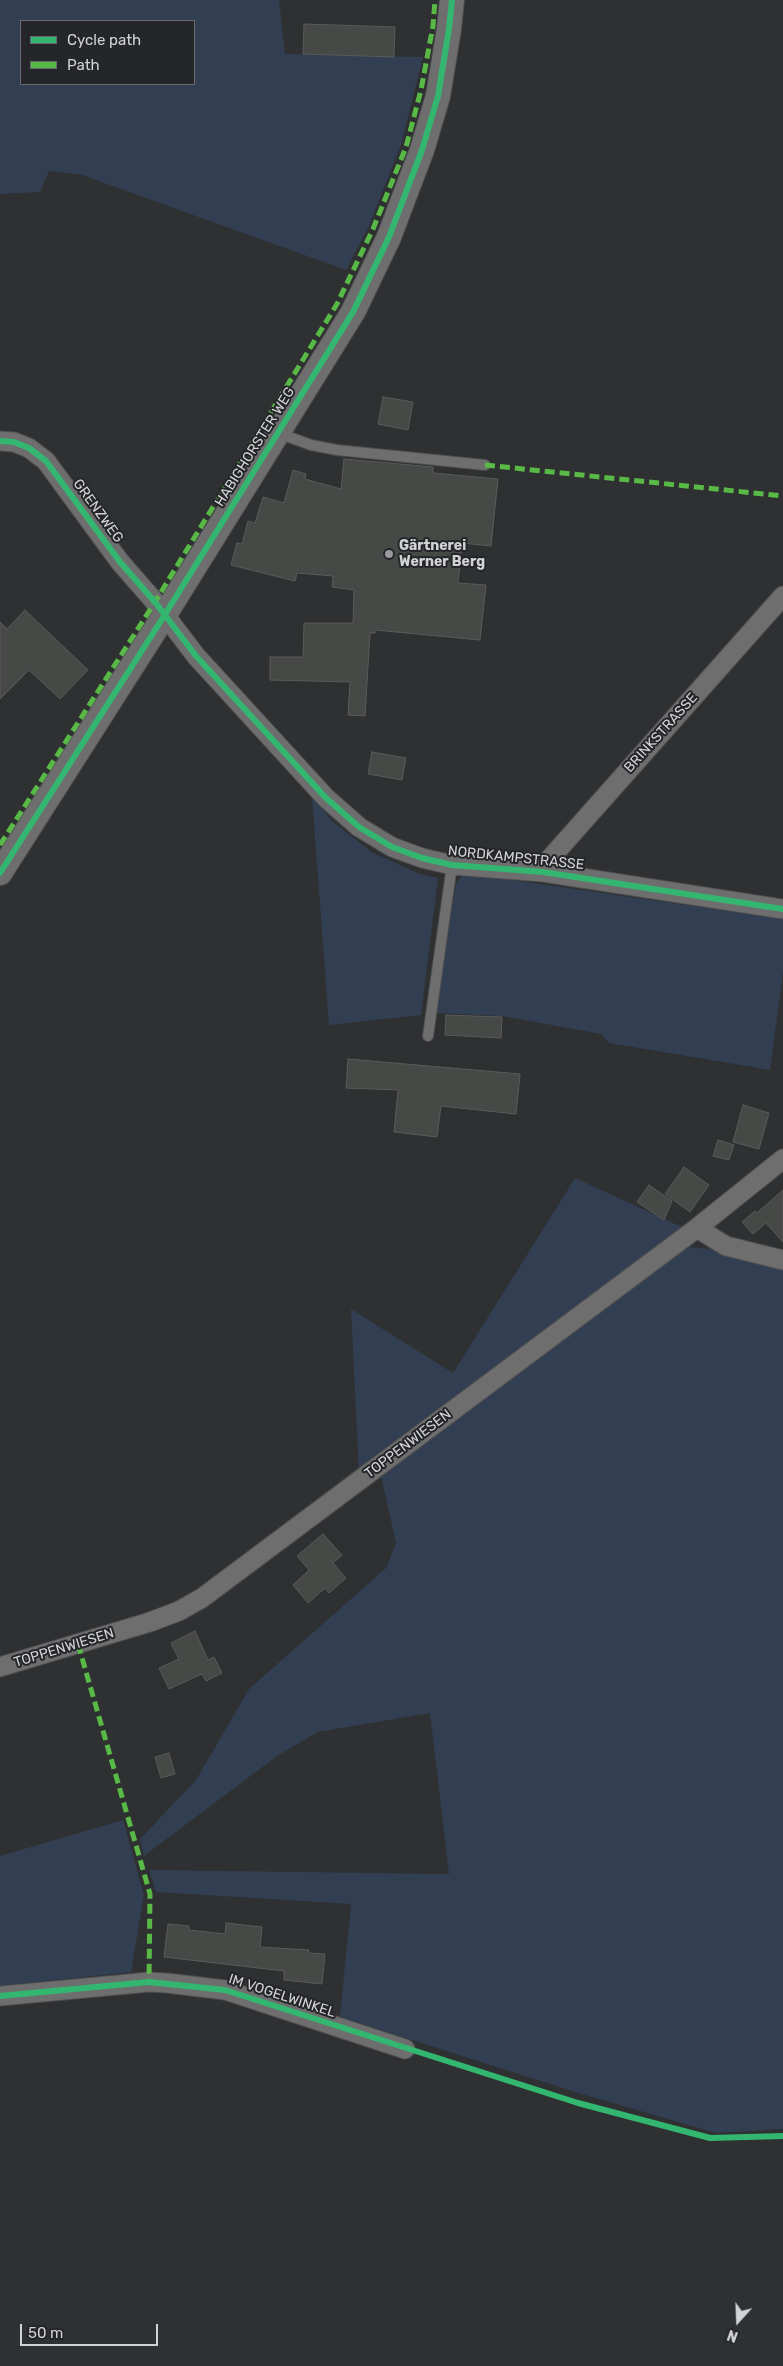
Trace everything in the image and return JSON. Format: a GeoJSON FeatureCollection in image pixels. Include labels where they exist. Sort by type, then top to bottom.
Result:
{"type":"FeatureCollection","features":[{"type":"Feature","properties":{"kind":"street","name":"HABIGHORSTER WEG"},"geometry":{"type":"LineString","coordinates":[[0,873],[164,616],[353,312],[389,237],[422,150],[438,96],[452,0]]}},
{"type":"Feature","properties":{"kind":"street","name":"GRENZWEG"},"geometry":{"type":"LineString","coordinates":[[0,441],[14,442],[29,448],[46,461],[120,562],[164,616]]}},
{"type":"Feature","properties":{"kind":"street","name":"BRINKSTRASSE"},"geometry":{"type":"LineString","coordinates":[[543,872],[547,862],[783,596]]}},
{"type":"Feature","properties":{"kind":"street","name":"NORDKAMPSTRASSE"},"geometry":{"type":"LineString","coordinates":[[164,616],[196,656],[326,798],[359,827],[392,847],[422,858],[452,865],[543,872],[783,909]]}},
{"type":"Feature","properties":{"kind":"street","name":"TOPPENWIESEN"},"geometry":{"type":"LineString","coordinates":[[0,1667],[150,1622],[179,1611],[202,1598],[696,1228],[783,1159]]}},
{"type":"Feature","properties":{"kind":"street"},"geometry":{"type":"LineString","coordinates":[[696,1228],[726,1246],[783,1260]]}},
{"type":"Feature","properties":{"kind":"street","name":"IM VOGELWINKEL"},"geometry":{"type":"LineString","coordinates":[[0,1996],[149,1982],[225,1990],[405,2049]]}},
{"type":"Feature","properties":{"kind":"lane"},"geometry":{"type":"LineString","coordinates":[[278,432],[311,445],[337,450],[485,465]]}},
{"type":"Feature","properties":{"kind":"lane"},"geometry":{"type":"LineString","coordinates":[[428,1036],[452,865]]}},
{"type":"Feature","properties":{"kind":"shaded area"},"geometry":{"type":"Polygon","coordinates":[[[0,0],[279,0],[285,54],[423,57],[401,145],[369,226],[346,270],[82,175],[49,171],[40,192],[0,194],[0,0]]]}},
{"type":"Feature","properties":{"kind":"shaded area"},"geometry":{"type":"Polygon","coordinates":[[[312,797],[334,823],[373,853],[420,874],[438,878],[421,1015],[329,1025],[312,797]]]}},
{"type":"Feature","properties":{"kind":"shaded area"},"geometry":{"type":"Polygon","coordinates":[[[464,873],[783,919],[783,972],[770,1070],[609,1043],[601,1034],[502,1016],[436,1013],[456,884],[464,873]]]}},
{"type":"Feature","properties":{"kind":"shaded area"},"geometry":{"type":"Polygon","coordinates":[[[575,1178],[682,1227],[359,1474],[351,1309],[453,1373],[575,1178]]]}},
{"type":"Feature","properties":{"kind":"shaded area"},"geometry":{"type":"Polygon","coordinates":[[[689,1247],[710,1249],[783,1267],[783,2129],[716,2133],[575,2092],[340,2017],[351,1904],[156,1892],[149,1870],[449,1874],[430,1713],[318,1732],[277,1756],[144,1856],[140,1839],[196,1780],[249,1689],[386,1568],[396,1543],[381,1476],[660,1266],[689,1247]]]}},
{"type":"Feature","properties":{"kind":"shaded area"},"geometry":{"type":"Polygon","coordinates":[[[123,1820],[144,1895],[131,1972],[0,1986],[0,1856],[123,1820]]]}},
{"type":"Feature","properties":{"kind":"building"},"geometry":{"type":"Polygon","coordinates":[[[304,24],[395,27],[394,57],[303,54],[304,24]]]}},
{"type":"Feature","properties":{"kind":"building"},"geometry":{"type":"Polygon","coordinates":[[[383,397],[413,402],[408,430],[378,424],[383,397]]]}},
{"type":"Feature","properties":{"kind":"building"},"geometry":{"type":"Polygon","coordinates":[[[344,459],[433,467],[433,473],[498,479],[491,546],[462,543],[458,583],[486,585],[480,640],[375,630],[375,633],[370,633],[365,716],[348,715],[350,682],[270,680],[270,657],[303,657],[304,623],[353,623],[354,590],[332,587],[333,576],[297,573],[295,581],[231,565],[237,543],[242,544],[248,521],[255,523],[263,497],[284,503],[293,470],[306,474],[305,479],[341,489],[344,459]]]}},
{"type":"Feature","properties":{"kind":"building"},"geometry":{"type":"Polygon","coordinates":[[[25,610],[88,670],[60,699],[29,670],[0,699],[0,622],[7,629],[25,610]]]}},
{"type":"Feature","properties":{"kind":"building"},"geometry":{"type":"Polygon","coordinates":[[[372,752],[406,758],[402,780],[368,774],[372,752]]]}},
{"type":"Feature","properties":{"kind":"building"},"geometry":{"type":"Polygon","coordinates":[[[446,1015],[502,1017],[501,1038],[445,1035],[446,1015]]]}},
{"type":"Feature","properties":{"kind":"building"},"geometry":{"type":"Polygon","coordinates":[[[348,1059],[520,1074],[516,1114],[441,1106],[437,1137],[394,1132],[398,1090],[346,1088],[348,1059]]]}},
{"type":"Feature","properties":{"kind":"building"},"geometry":{"type":"Polygon","coordinates":[[[743,1105],[769,1113],[759,1149],[733,1142],[743,1105]]]}},
{"type":"Feature","properties":{"kind":"building"},"geometry":{"type":"Polygon","coordinates":[[[718,1140],[734,1145],[729,1160],[713,1156],[718,1140]]]}},
{"type":"Feature","properties":{"kind":"building"},"geometry":{"type":"Polygon","coordinates":[[[684,1167],[709,1185],[690,1212],[665,1194],[684,1167]]]}},
{"type":"Feature","properties":{"kind":"building"},"geometry":{"type":"Polygon","coordinates":[[[649,1185],[672,1201],[664,1220],[637,1202],[649,1185]]]}},
{"type":"Feature","properties":{"kind":"building"},"geometry":{"type":"Polygon","coordinates":[[[783,1190],[783,1242],[766,1223],[753,1234],[742,1222],[755,1211],[757,1213],[783,1190]]]}},
{"type":"Feature","properties":{"kind":"building"},"geometry":{"type":"Polygon","coordinates":[[[323,1534],[342,1555],[333,1563],[346,1578],[329,1593],[325,1588],[308,1603],[293,1585],[309,1570],[297,1556],[323,1534]]]}},
{"type":"Feature","properties":{"kind":"building"},"geometry":{"type":"Polygon","coordinates":[[[195,1631],[208,1660],[214,1657],[222,1673],[206,1681],[202,1674],[169,1689],[159,1668],[179,1659],[171,1643],[195,1631]]]}},
{"type":"Feature","properties":{"kind":"building"},"geometry":{"type":"Polygon","coordinates":[[[169,1753],[175,1774],[161,1778],[155,1757],[169,1753]]]}},
{"type":"Feature","properties":{"kind":"building"},"geometry":{"type":"Polygon","coordinates":[[[226,1923],[262,1927],[260,1947],[309,1950],[308,1953],[325,1954],[322,1984],[284,1980],[284,1971],[164,1957],[168,1924],[189,1926],[189,1930],[225,1934],[226,1923]]]}},
{"type":"Feature","properties":{"kind":"marked path"},"geometry":{"type":"LineString","coordinates":[[0,845],[155,602],[337,304],[373,229],[406,147],[421,90],[433,26],[435,0]]}},
{"type":"Feature","properties":{"kind":"marked path"},"geometry":{"type":"LineString","coordinates":[[485,465],[783,496]]}},
{"type":"Feature","properties":{"kind":"marked path"},"geometry":{"type":"LineString","coordinates":[[78,1644],[150,1894],[149,1982]]}},
{"type":"Feature","properties":{"kind":"cycle path"},"geometry":{"type":"LineString","coordinates":[[0,873],[164,616],[353,312],[389,237],[422,150],[438,96],[452,0]]}},
{"type":"Feature","properties":{"kind":"cycle path"},"geometry":{"type":"LineString","coordinates":[[0,441],[14,442],[29,448],[46,461],[120,562],[155,602],[196,656],[326,798],[359,827],[392,847],[422,858],[452,865],[543,872],[783,909]]}},
{"type":"Feature","properties":{"kind":"cycle path"},"geometry":{"type":"LineString","coordinates":[[0,1996],[149,1982],[225,1990],[578,2103],[710,2138],[783,2136]]}},
{"type":"Feature","properties":{"kind":"place","name":"Gärtnerei Werner Berg"},"geometry":{"type":"Point","coordinates":[389,554]}}]}
